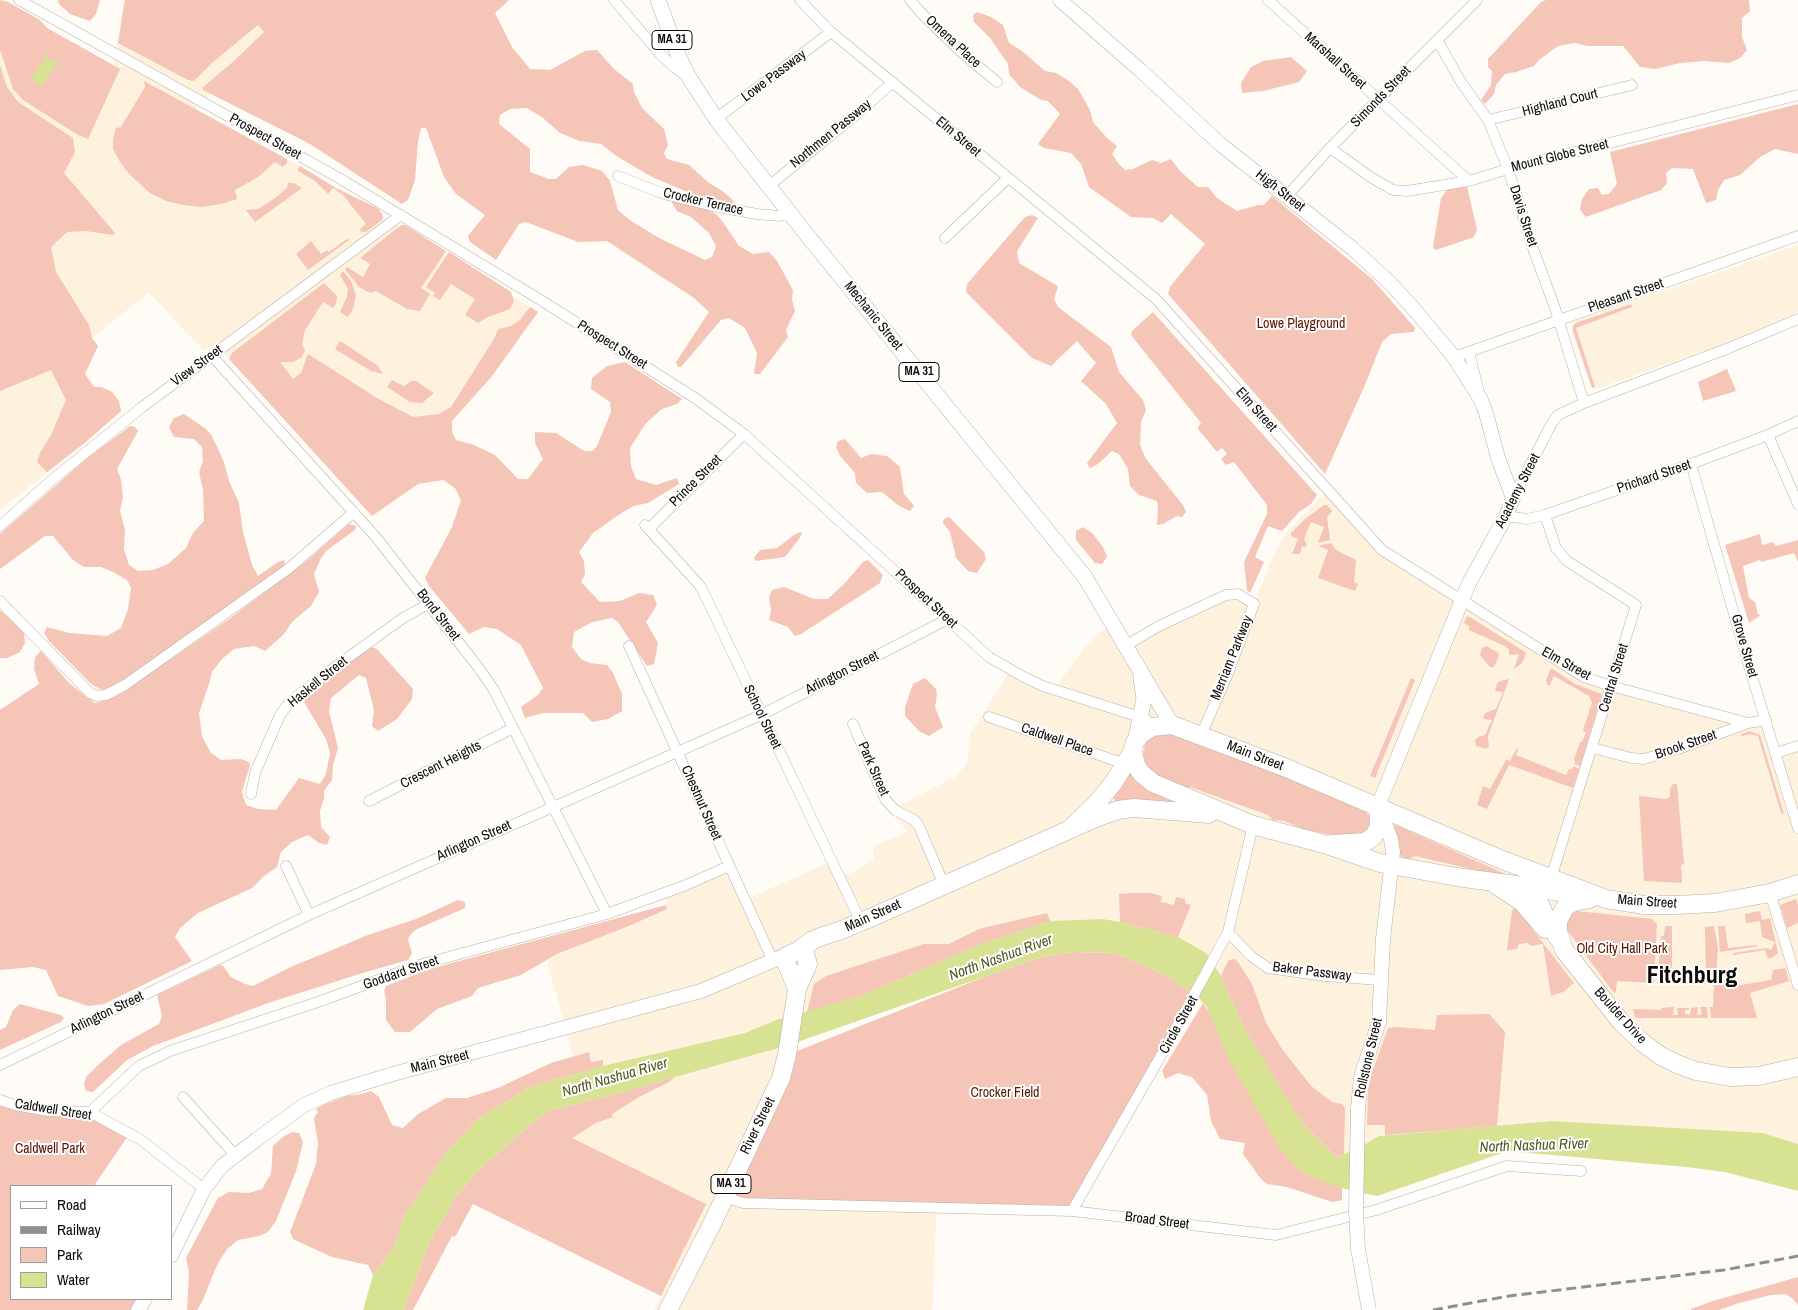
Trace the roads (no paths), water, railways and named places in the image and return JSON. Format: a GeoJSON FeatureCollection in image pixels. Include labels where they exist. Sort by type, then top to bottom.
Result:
{"type":"FeatureCollection","features":[{"type":"Feature","properties":{"kind":"highway","name":"Main Street"},"geometry":{"type":"LineString","coordinates":[[1071,828],[1102,798],[1146,730],[1152,727],[1172,725],[1201,734],[1378,806],[1500,859],[1593,895]]}},
{"type":"Feature","properties":{"kind":"highway","name":"Main Street"},"geometry":{"type":"LineString","coordinates":[[1131,752],[1141,773],[1153,783],[1253,825],[1324,844],[1362,858],[1392,865],[1457,877],[1593,895],[1644,905],[1676,906],[1715,903],[1770,893],[1798,884]]}},
{"type":"Feature","properties":{"kind":"highway","name":"Main Street"},"geometry":{"type":"LineString","coordinates":[[1324,844],[1365,842],[1370,840],[1378,829],[1378,806]]}},
{"type":"Feature","properties":{"kind":"highway","name":"Main Street"},"geometry":{"type":"LineString","coordinates":[[793,963],[811,941],[861,922],[1071,828],[1118,810],[1134,808],[1175,810],[1234,818]]}},
{"type":"Feature","properties":{"kind":"highway","name":"Main Street"},"geometry":{"type":"LineString","coordinates":[[1500,859],[1522,874],[1533,887],[1547,920],[1564,950]]}},
{"type":"Feature","properties":{"kind":"highway","name":"Main Street"},"geometry":{"type":"LineString","coordinates":[[1487,881],[1522,902],[1564,950]]}},
{"type":"Feature","properties":{"kind":"highway","name":"Boulder Drive"},"geometry":{"type":"LineString","coordinates":[[1593,895],[1565,907],[1560,914],[1557,926],[1564,950],[1612,1011],[1651,1050],[1677,1064],[1696,1071],[1732,1077],[1759,1076],[1798,1067]]}},
{"type":"Feature","properties":{"kind":"highway","name":"River Street"},"geometry":{"type":"LineString","coordinates":[[668,1310],[725,1197],[781,1078],[787,1055],[796,992],[793,963]]}},
{"type":"Feature","properties":{"kind":"main road","name":"Mechanic Street"},"geometry":{"type":"LineString","coordinates":[[658,0],[679,57],[716,119],[768,186],[1085,577],[1172,725]]}},
{"type":"Feature","properties":{"kind":"main road","name":"High Street"},"geometry":{"type":"LineString","coordinates":[[1060,0],[1220,144],[1352,249],[1390,283],[1425,321],[1454,357],[1481,400],[1498,458],[1513,498]]}},
{"type":"Feature","properties":{"kind":"main road","name":"Academy Street"},"geometry":{"type":"LineString","coordinates":[[1378,806],[1437,648],[1469,583],[1506,516],[1513,498]]}},
{"type":"Feature","properties":{"kind":"main road","name":"Mechanic Street"},"geometry":{"type":"LineString","coordinates":[[1140,672],[1144,699],[1141,718]]}},
{"type":"Feature","properties":{"kind":"main road","name":"Main Street"},"geometry":{"type":"LineString","coordinates":[[1131,752],[1141,718]]}},
{"type":"Feature","properties":{"kind":"main road"},"geometry":{"type":"LineString","coordinates":[[1378,806],[1391,839],[1392,865]]}},
{"type":"Feature","properties":{"kind":"main road","name":"Rollstone Street"},"geometry":{"type":"LineString","coordinates":[[1369,1310],[1358,1249],[1356,1211],[1358,1109],[1361,1077],[1378,1022],[1380,980],[1392,865]]}},
{"type":"Feature","properties":{"kind":"main road","name":"Main Street"},"geometry":{"type":"LineString","coordinates":[[172,1254],[204,1189],[222,1166],[304,1106],[331,1093],[393,1074],[694,993],[793,963]]}},
{"type":"Feature","properties":{"kind":"street","name":"Prospect Street"},"geometry":{"type":"LineString","coordinates":[[19,0],[299,155],[401,215],[695,398],[744,434],[910,583],[989,657],[1043,686],[1141,718],[1172,725]]}},
{"type":"Feature","properties":{"kind":"street"},"geometry":{"type":"LineString","coordinates":[[614,0],[661,55],[674,68],[690,78]]}},
{"type":"Feature","properties":{"kind":"street","name":"Elm Street"},"geometry":{"type":"LineString","coordinates":[[800,0],[832,32],[1156,299],[1382,550],[1584,677],[1748,723],[1766,720]]}},
{"type":"Feature","properties":{"kind":"street","name":"Omena Place"},"geometry":{"type":"LineString","coordinates":[[910,0],[954,44],[997,82]]}},
{"type":"Feature","properties":{"kind":"street","name":"Marshall Street"},"geometry":{"type":"LineString","coordinates":[[1268,0],[1469,182]]}},
{"type":"Feature","properties":{"kind":"street","name":"Simonds Street"},"geometry":{"type":"LineString","coordinates":[[1287,196],[1330,148],[1477,0]]}},
{"type":"Feature","properties":{"kind":"street","name":"Lowe Passway"},"geometry":{"type":"LineString","coordinates":[[716,119],[832,32]]}},
{"type":"Feature","properties":{"kind":"street","name":"Davis Street"},"geometry":{"type":"LineString","coordinates":[[1437,40],[1461,82],[1488,120],[1508,169],[1584,403]]}},
{"type":"Feature","properties":{"kind":"street","name":"Northmen Passway"},"geometry":{"type":"LineString","coordinates":[[768,186],[893,82]]}},
{"type":"Feature","properties":{"kind":"street","name":"Highland Court"},"geometry":{"type":"LineString","coordinates":[[1488,120],[1632,85]]}},
{"type":"Feature","properties":{"kind":"street","name":"Mount Globe Street"},"geometry":{"type":"LineString","coordinates":[[1330,148],[1372,178],[1393,190],[1407,191],[1469,182],[1508,169],[1798,95]]}},
{"type":"Feature","properties":{"kind":"street","name":"Crocker Terrace"},"geometry":{"type":"LineString","coordinates":[[618,176],[664,194],[713,206],[779,216],[791,213]]}},
{"type":"Feature","properties":{"kind":"street"},"geometry":{"type":"LineString","coordinates":[[945,238],[1008,178]]}},
{"type":"Feature","properties":{"kind":"street","name":"View Street"},"geometry":{"type":"LineString","coordinates":[[0,526],[53,479],[133,414],[401,215]]}},
{"type":"Feature","properties":{"kind":"street","name":"Pleasant Street"},"geometry":{"type":"LineString","coordinates":[[1454,357],[1798,236]]}},
{"type":"Feature","properties":{"kind":"street","name":"Academy Street"},"geometry":{"type":"LineString","coordinates":[[1513,498],[1554,419],[1564,411],[1729,348],[1798,318]]}},
{"type":"Feature","properties":{"kind":"street","name":"High Street"},"geometry":{"type":"LineString","coordinates":[[1469,352],[1481,400]]}},
{"type":"Feature","properties":{"kind":"street","name":"Bond Street"},"geometry":{"type":"LineString","coordinates":[[212,356],[382,543],[478,667],[494,690],[607,914]]}},
{"type":"Feature","properties":{"kind":"street","name":"Prichard Street"},"geometry":{"type":"LineString","coordinates":[[1506,516],[1526,519],[1545,515],[1692,464],[1768,435],[1798,421]]}},
{"type":"Feature","properties":{"kind":"street","name":"Prince Street"},"geometry":{"type":"LineString","coordinates":[[647,527],[744,434]]}},
{"type":"Feature","properties":{"kind":"street"},"geometry":{"type":"LineString","coordinates":[[1768,435],[1798,504]]}},
{"type":"Feature","properties":{"kind":"street","name":"Grove Street"},"geometry":{"type":"LineString","coordinates":[[1692,464],[1798,828]]}},
{"type":"Feature","properties":{"kind":"street"},"geometry":{"type":"LineString","coordinates":[[0,601],[90,693],[98,696],[106,695],[125,685],[280,574],[354,512]]}},
{"type":"Feature","properties":{"kind":"street","name":"Central Street"},"geometry":{"type":"LineString","coordinates":[[1545,515],[1556,548],[1567,561],[1636,605],[1551,878]]}},
{"type":"Feature","properties":{"kind":"street","name":"School Street"},"geometry":{"type":"LineString","coordinates":[[647,527],[701,588],[861,922]]}},
{"type":"Feature","properties":{"kind":"street","name":"Merriam Parkway"},"geometry":{"type":"LineString","coordinates":[[1125,646],[1160,626],[1226,594],[1238,594],[1254,604],[1227,676],[1201,734]]}},
{"type":"Feature","properties":{"kind":"street","name":"Haskell Street"},"geometry":{"type":"LineString","coordinates":[[251,794],[258,766],[280,715],[288,704],[403,618],[428,604]]}},
{"type":"Feature","properties":{"kind":"street","name":"Arlington Street"},"geometry":{"type":"LineString","coordinates":[[0,1065],[309,915],[678,750],[761,715],[948,620]]}},
{"type":"Feature","properties":{"kind":"street","name":"Chestnut Street"},"geometry":{"type":"LineString","coordinates":[[629,646],[678,750],[729,866],[793,963]]}},
{"type":"Feature","properties":{"kind":"street","name":"Caldwell Place"},"geometry":{"type":"LineString","coordinates":[[989,717],[1131,752]]}},
{"type":"Feature","properties":{"kind":"street","name":"Brook Street"},"geometry":{"type":"LineString","coordinates":[[1593,748],[1631,758],[1644,759],[1681,748],[1748,723]]}},
{"type":"Feature","properties":{"kind":"street","name":"Park Street"},"geometry":{"type":"LineString","coordinates":[[853,724],[885,798],[895,810],[914,820],[944,885]]}},
{"type":"Feature","properties":{"kind":"street","name":"Crescent Heights"},"geometry":{"type":"LineString","coordinates":[[369,802],[513,728]]}},
{"type":"Feature","properties":{"kind":"street"},"geometry":{"type":"LineString","coordinates":[[1776,752],[1798,746]]}},
{"type":"Feature","properties":{"kind":"street","name":"Circle Street"},"geometry":{"type":"LineString","coordinates":[[1072,1211],[1195,995],[1228,932],[1253,825]]}},
{"type":"Feature","properties":{"kind":"street"},"geometry":{"type":"LineString","coordinates":[[286,866],[309,915]]}},
{"type":"Feature","properties":{"kind":"street","name":"Goddard Street"},"geometry":{"type":"LineString","coordinates":[[90,1112],[139,1066],[170,1051],[318,1002],[419,965],[607,914],[686,885],[729,866]]}},
{"type":"Feature","properties":{"kind":"street"},"geometry":{"type":"LineString","coordinates":[[1770,893],[1798,985]]}},
{"type":"Feature","properties":{"kind":"street","name":"Baker Passway"},"geometry":{"type":"LineString","coordinates":[[1228,932],[1252,956],[1268,968],[1324,976],[1380,980]]}},
{"type":"Feature","properties":{"kind":"street"},"geometry":{"type":"LineString","coordinates":[[183,1097],[235,1155]]}},
{"type":"Feature","properties":{"kind":"street","name":"Caldwell Street"},"geometry":{"type":"LineString","coordinates":[[0,1100],[15,1105],[48,1110],[90,1112],[141,1140],[204,1189]]}},
{"type":"Feature","properties":{"kind":"street","name":"Broad Street"},"geometry":{"type":"LineString","coordinates":[[725,1197],[742,1203],[1072,1211],[1276,1235],[1376,1210],[1507,1166],[1581,1171]]}},
{"type":"Feature","properties":{"kind":"water"},"geometry":{"type":"Polygon","coordinates":[[[46,56],[57,63],[42,86],[31,79],[46,56]]]}},
{"type":"Feature","properties":{"kind":"water","name":"North Nashua River"},"geometry":{"type":"Polygon","coordinates":[[[1103,919],[1178,937],[1206,953],[1221,976],[1243,1026],[1301,1122],[1336,1157],[1357,1149],[1379,1136],[1552,1121],[1763,1133],[1798,1144],[1798,1191],[1725,1172],[1508,1151],[1377,1196],[1331,1185],[1302,1172],[1280,1149],[1230,1062],[1206,1006],[1195,995],[1165,975],[1115,953],[1072,952],[1041,957],[786,1046],[548,1111],[479,1170],[457,1195],[430,1241],[404,1310],[363,1310],[373,1275],[395,1246],[403,1218],[447,1151],[479,1118],[530,1087],[603,1066],[745,1033],[776,1020],[864,995],[974,947],[1050,921],[1103,919]]]}},
{"type":"Feature","properties":{"kind":"railway"},"geometry":{"type":"LineString","coordinates":[[1433,1310],[1509,1296],[1724,1270],[1798,1256]]}},
{"type":"Feature","properties":{"kind":"district","name":"Fitchburg"},"geometry":{"type":"Point","coordinates":[1692,977]}},
{"type":"Feature","properties":{"kind":"park label","name":"Lowe Playground"},"geometry":{"type":"Point","coordinates":[1301,324]}},
{"type":"Feature","properties":{"kind":"park label","name":"Old City Hall Park"},"geometry":{"type":"Point","coordinates":[1622,949]}},
{"type":"Feature","properties":{"kind":"park label","name":"Crocker Field"},"geometry":{"type":"Point","coordinates":[1005,1093]}},
{"type":"Feature","properties":{"kind":"park label","name":"Caldwell Park"},"geometry":{"type":"Point","coordinates":[50,1149]}}]}
